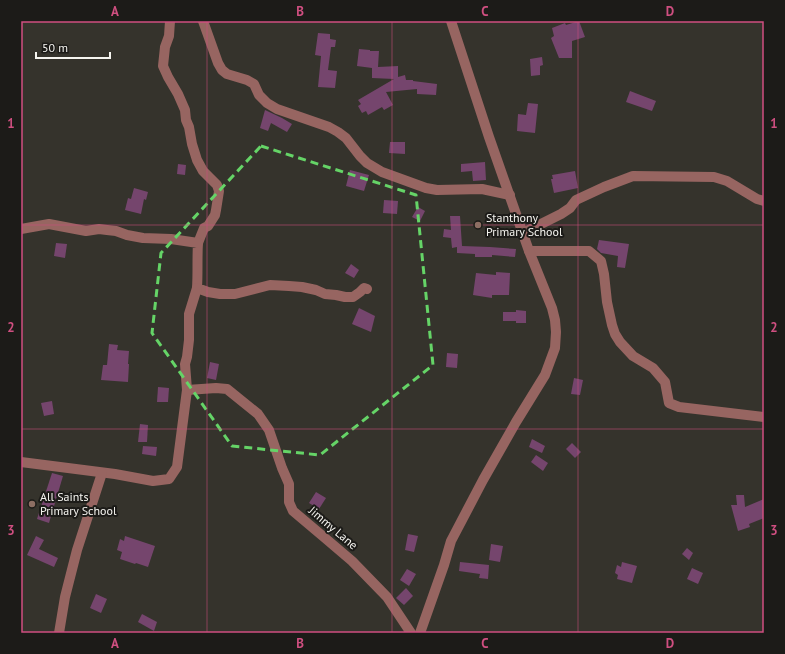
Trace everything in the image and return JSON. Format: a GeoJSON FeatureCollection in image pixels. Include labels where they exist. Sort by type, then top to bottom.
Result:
{"type":"FeatureCollection","features":[{"type":"Feature","properties":{"kind":"street"},"geometry":{"type":"LineString","coordinates":[[21,462],[115,474],[153,481],[169,479],[178,468],[187,390],[185,364],[189,340],[188,314],[197,288],[198,243],[204,228],[208,226],[215,215],[219,191],[217,185],[202,171],[197,160],[186,120],[185,110],[163,66],[165,47],[169,36],[170,21]]}},
{"type":"Feature","properties":{"kind":"street"},"geometry":{"type":"LineString","coordinates":[[203,21],[222,70],[227,74],[247,80],[254,84],[259,95],[267,103],[277,109],[329,127],[338,132],[346,138],[360,156],[382,172],[426,188],[437,190],[482,189],[510,195]]}},
{"type":"Feature","properties":{"kind":"street"},"geometry":{"type":"LineString","coordinates":[[420,633],[451,541],[516,422],[545,375],[554,348],[556,332],[552,308],[529,251],[489,137],[451,21]]}},
{"type":"Feature","properties":{"kind":"street"},"geometry":{"type":"LineString","coordinates":[[523,233],[561,214],[570,208],[576,200],[633,176],[714,177],[727,181],[757,199],[764,201]]}},
{"type":"Feature","properties":{"kind":"street"},"geometry":{"type":"LineString","coordinates":[[21,229],[49,224],[86,231],[99,229],[116,231],[127,236],[172,239],[198,243]]}},
{"type":"Feature","properties":{"kind":"street"},"geometry":{"type":"LineString","coordinates":[[529,251],[589,251],[601,260],[607,302],[615,334],[633,356],[654,368],[664,382],[670,403],[679,407],[764,417]]}},
{"type":"Feature","properties":{"kind":"street"},"geometry":{"type":"LineString","coordinates":[[197,288],[220,294],[235,294],[270,285],[289,286],[316,290],[325,294],[345,297],[353,297],[364,288],[367,289]]}},
{"type":"Feature","properties":{"kind":"street","name":"Jimmy Lane"},"geometry":{"type":"LineString","coordinates":[[187,390],[216,388],[227,389],[258,414],[269,430],[288,484],[289,502],[293,511],[352,561],[387,597],[411,633]]}},
{"type":"Feature","properties":{"kind":"street"},"geometry":{"type":"LineString","coordinates":[[59,633],[77,550],[102,473]]}},
{"type":"Feature","properties":{"kind":"highlighted area"},"geometry":{"type":"Polygon","coordinates":[[[261,146],[416,195],[433,365],[320,455],[232,446],[152,333],[161,253],[261,146]]]}},
{"type":"Feature","properties":{"kind":"building"},"geometry":{"type":"Polygon","coordinates":[[[579,21],[585,37],[572,41],[572,58],[559,58],[551,38],[554,36],[552,28],[565,23],[566,25],[579,21]]]}},
{"type":"Feature","properties":{"kind":"building"},"geometry":{"type":"Polygon","coordinates":[[[318,33],[330,34],[330,39],[336,40],[335,47],[331,47],[328,70],[337,71],[335,88],[318,87],[321,56],[315,55],[318,33]]]}},
{"type":"Feature","properties":{"kind":"building"},"geometry":{"type":"Polygon","coordinates":[[[359,49],[379,51],[378,67],[398,66],[398,77],[405,75],[406,80],[437,84],[436,95],[417,94],[417,89],[386,92],[393,105],[384,110],[382,107],[368,115],[366,111],[362,113],[358,106],[361,104],[358,100],[394,79],[372,78],[372,68],[357,66],[359,49]]]}},
{"type":"Feature","properties":{"kind":"building"},"geometry":{"type":"Polygon","coordinates":[[[542,57],[543,65],[540,66],[540,75],[531,76],[530,59],[542,57]]]}},
{"type":"Feature","properties":{"kind":"building"},"geometry":{"type":"Polygon","coordinates":[[[630,91],[656,101],[652,111],[626,102],[630,91]]]}},
{"type":"Feature","properties":{"kind":"building"},"geometry":{"type":"Polygon","coordinates":[[[528,103],[538,104],[535,133],[517,131],[518,114],[526,115],[528,103]]]}},
{"type":"Feature","properties":{"kind":"building"},"geometry":{"type":"Polygon","coordinates":[[[265,110],[292,124],[287,132],[271,123],[268,131],[260,128],[265,110]]]}},
{"type":"Feature","properties":{"kind":"building"},"geometry":{"type":"Polygon","coordinates":[[[390,142],[405,142],[405,154],[389,153],[390,142]]]}},
{"type":"Feature","properties":{"kind":"building"},"geometry":{"type":"Polygon","coordinates":[[[485,162],[486,180],[473,181],[472,171],[461,172],[461,164],[485,162]]]}},
{"type":"Feature","properties":{"kind":"building"},"geometry":{"type":"Polygon","coordinates":[[[178,164],[186,165],[185,175],[177,174],[178,164]]]}},
{"type":"Feature","properties":{"kind":"building"},"geometry":{"type":"Polygon","coordinates":[[[350,170],[369,175],[364,191],[346,186],[350,170]]]}},
{"type":"Feature","properties":{"kind":"building"},"geometry":{"type":"Polygon","coordinates":[[[575,171],[578,188],[554,193],[551,179],[553,179],[552,175],[575,171]]]}},
{"type":"Feature","properties":{"kind":"building"},"geometry":{"type":"Polygon","coordinates":[[[134,188],[148,192],[146,200],[144,199],[141,214],[125,210],[128,198],[131,199],[134,188]]]}},
{"type":"Feature","properties":{"kind":"building"},"geometry":{"type":"Polygon","coordinates":[[[384,200],[398,201],[397,214],[383,213],[384,200]]]}},
{"type":"Feature","properties":{"kind":"building"},"geometry":{"type":"Polygon","coordinates":[[[418,207],[425,211],[420,221],[412,217],[418,207]]]}},
{"type":"Feature","properties":{"kind":"building"},"geometry":{"type":"Polygon","coordinates":[[[450,216],[460,216],[462,246],[516,249],[515,257],[492,255],[492,257],[475,257],[475,254],[457,253],[457,247],[452,248],[451,238],[443,237],[444,229],[451,230],[450,216]]]}},
{"type":"Feature","properties":{"kind":"building"},"geometry":{"type":"Polygon","coordinates":[[[599,240],[629,244],[625,268],[617,267],[618,256],[601,253],[597,249],[599,240]]]}},
{"type":"Feature","properties":{"kind":"building"},"geometry":{"type":"Polygon","coordinates":[[[56,243],[67,244],[65,258],[54,256],[56,243]]]}},
{"type":"Feature","properties":{"kind":"building"},"geometry":{"type":"Polygon","coordinates":[[[351,264],[359,270],[354,278],[345,273],[351,264]]]}},
{"type":"Feature","properties":{"kind":"building"},"geometry":{"type":"Polygon","coordinates":[[[496,272],[510,273],[509,295],[492,295],[492,298],[473,295],[476,273],[496,275],[496,272]]]}},
{"type":"Feature","properties":{"kind":"building"},"geometry":{"type":"Polygon","coordinates":[[[359,308],[375,316],[371,332],[352,324],[359,308]]]}},
{"type":"Feature","properties":{"kind":"building"},"geometry":{"type":"Polygon","coordinates":[[[516,310],[526,311],[526,323],[503,321],[503,312],[516,312],[516,310]]]}},
{"type":"Feature","properties":{"kind":"building"},"geometry":{"type":"Polygon","coordinates":[[[109,344],[118,345],[117,350],[129,351],[128,382],[101,380],[103,365],[107,365],[109,344]]]}},
{"type":"Feature","properties":{"kind":"building"},"geometry":{"type":"Polygon","coordinates":[[[447,353],[458,354],[457,368],[446,367],[447,353]]]}},
{"type":"Feature","properties":{"kind":"building"},"geometry":{"type":"Polygon","coordinates":[[[210,362],[219,364],[216,380],[207,378],[210,362]]]}},
{"type":"Feature","properties":{"kind":"building"},"geometry":{"type":"Polygon","coordinates":[[[574,378],[583,380],[580,395],[571,394],[574,378]]]}},
{"type":"Feature","properties":{"kind":"building"},"geometry":{"type":"Polygon","coordinates":[[[158,387],[169,388],[168,402],[157,402],[158,387]]]}},
{"type":"Feature","properties":{"kind":"building"},"geometry":{"type":"Polygon","coordinates":[[[52,401],[54,414],[44,416],[41,403],[52,401]]]}},
{"type":"Feature","properties":{"kind":"building"},"geometry":{"type":"Polygon","coordinates":[[[140,424],[148,425],[147,442],[138,442],[140,424]]]}},
{"type":"Feature","properties":{"kind":"building"},"geometry":{"type":"Polygon","coordinates":[[[532,439],[545,446],[542,453],[529,447],[532,439]]]}},
{"type":"Feature","properties":{"kind":"building"},"geometry":{"type":"Polygon","coordinates":[[[572,443],[581,452],[575,458],[566,449],[572,443]]]}},
{"type":"Feature","properties":{"kind":"building"},"geometry":{"type":"Polygon","coordinates":[[[143,446],[157,447],[156,456],[142,454],[143,446]]]}},
{"type":"Feature","properties":{"kind":"building"},"geometry":{"type":"Polygon","coordinates":[[[536,455],[548,463],[543,471],[531,462],[536,455]]]}},
{"type":"Feature","properties":{"kind":"building"},"geometry":{"type":"Polygon","coordinates":[[[52,473],[63,476],[49,523],[37,519],[52,473]]]}},
{"type":"Feature","properties":{"kind":"building"},"geometry":{"type":"Polygon","coordinates":[[[316,492],[326,498],[319,509],[309,503],[316,492]]]}},
{"type":"Feature","properties":{"kind":"building"},"geometry":{"type":"Polygon","coordinates":[[[736,495],[744,495],[745,507],[764,499],[764,518],[749,524],[750,527],[738,531],[731,505],[737,505],[736,495]]]}},
{"type":"Feature","properties":{"kind":"building"},"geometry":{"type":"Polygon","coordinates":[[[408,534],[418,536],[414,552],[405,550],[408,534]]]}},
{"type":"Feature","properties":{"kind":"building"},"geometry":{"type":"Polygon","coordinates":[[[36,536],[44,540],[39,549],[58,558],[54,567],[27,555],[36,536]]]}},
{"type":"Feature","properties":{"kind":"building"},"geometry":{"type":"Polygon","coordinates":[[[125,536],[155,546],[148,567],[120,559],[122,552],[117,550],[120,539],[124,541],[125,536]]]}},
{"type":"Feature","properties":{"kind":"building"},"geometry":{"type":"Polygon","coordinates":[[[491,544],[503,546],[500,562],[489,560],[491,544]]]}},
{"type":"Feature","properties":{"kind":"building"},"geometry":{"type":"Polygon","coordinates":[[[687,548],[693,553],[689,560],[682,554],[687,548]]]}},
{"type":"Feature","properties":{"kind":"building"},"geometry":{"type":"Polygon","coordinates":[[[460,562],[489,565],[488,579],[479,578],[480,574],[459,571],[460,562]]]}},
{"type":"Feature","properties":{"kind":"building"},"geometry":{"type":"Polygon","coordinates":[[[622,562],[637,566],[632,583],[617,579],[618,575],[615,573],[617,565],[621,567],[622,562]]]}},
{"type":"Feature","properties":{"kind":"building"},"geometry":{"type":"Polygon","coordinates":[[[692,568],[703,573],[698,584],[687,579],[692,568]]]}},
{"type":"Feature","properties":{"kind":"building"},"geometry":{"type":"Polygon","coordinates":[[[407,569],[416,574],[409,586],[400,580],[407,569]]]}},
{"type":"Feature","properties":{"kind":"building"},"geometry":{"type":"Polygon","coordinates":[[[406,588],[413,596],[404,605],[396,598],[406,588]]]}},
{"type":"Feature","properties":{"kind":"building"},"geometry":{"type":"Polygon","coordinates":[[[96,594],[107,599],[101,613],[90,608],[96,594]]]}},
{"type":"Feature","properties":{"kind":"building"},"geometry":{"type":"Polygon","coordinates":[[[142,614],[157,622],[154,631],[138,622],[142,614]]]}},
{"type":"Feature","properties":{"kind":"place","name":"Stanthony Primary School"},"geometry":{"type":"Point","coordinates":[478,225]}},
{"type":"Feature","properties":{"kind":"place","name":"All Saints Primary School"},"geometry":{"type":"Point","coordinates":[32,504]}}]}
